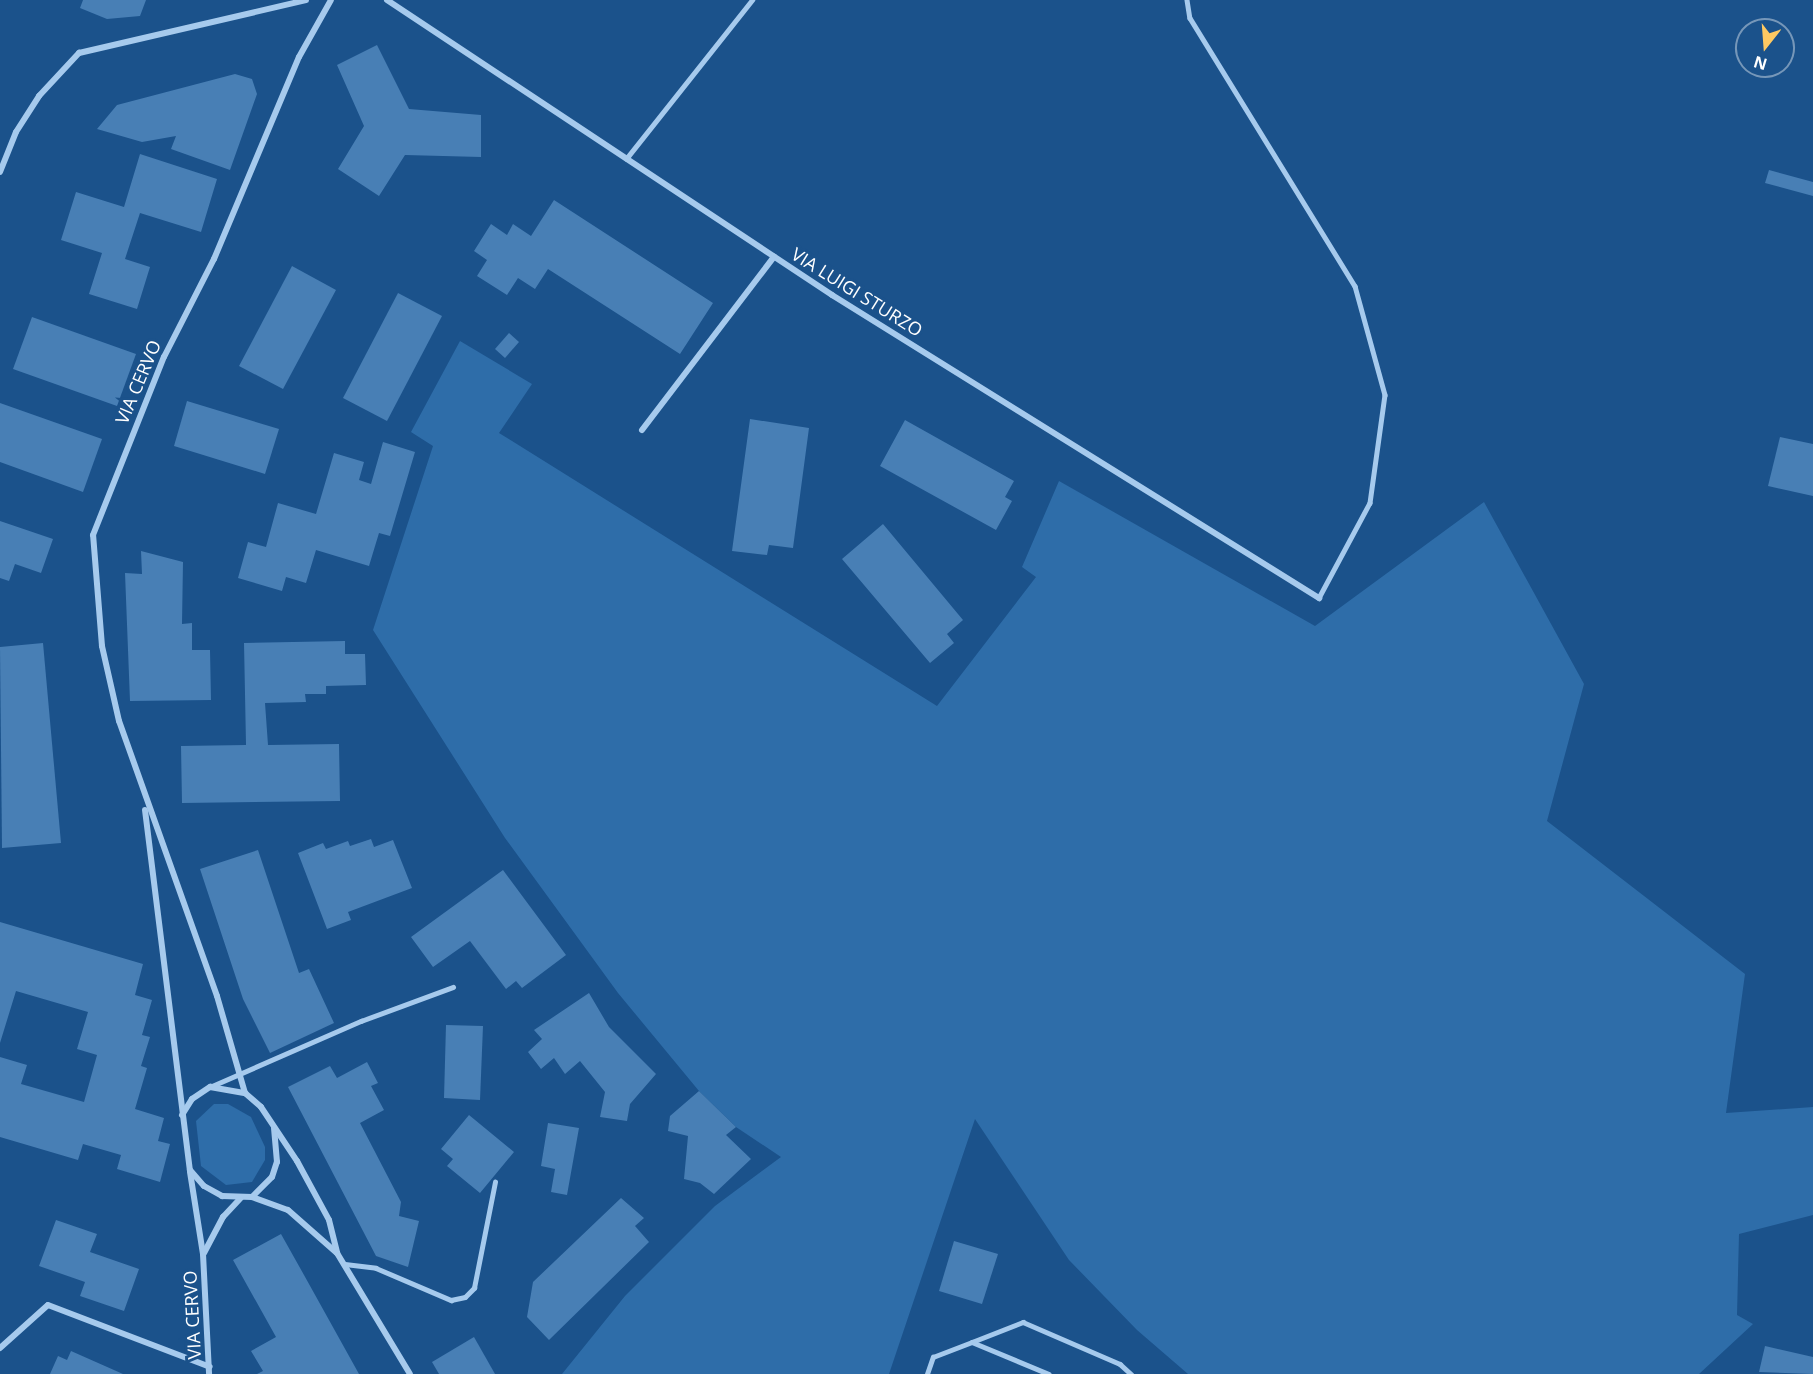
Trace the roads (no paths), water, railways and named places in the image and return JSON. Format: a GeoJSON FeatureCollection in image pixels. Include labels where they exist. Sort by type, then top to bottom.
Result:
{"type":"FeatureCollection","features":[{"type":"Feature","properties":{"kind":"street"},"geometry":{"type":"LineString","coordinates":[[0,172],[16,132],[39,96],[79,53],[306,0]]}},
{"type":"Feature","properties":{"kind":"street","name":"VIA CERVO"},"geometry":{"type":"LineString","coordinates":[[143,797],[119,721],[102,646],[93,535],[164,357],[214,259],[299,57],[331,0]]}},
{"type":"Feature","properties":{"kind":"street","name":"VIA LUIGI STURZO"},"geometry":{"type":"LineString","coordinates":[[387,0],[774,257],[1319,598]]}},
{"type":"Feature","properties":{"kind":"street"},"geometry":{"type":"LineString","coordinates":[[642,430],[774,257]]}},
{"type":"Feature","properties":{"kind":"street"},"geometry":{"type":"LineString","coordinates":[[143,797],[217,996],[242,1075],[245,1093]]}},
{"type":"Feature","properties":{"kind":"street"},"geometry":{"type":"LineString","coordinates":[[143,797],[190,1170],[204,1186],[222,1196],[252,1197],[288,1210],[316,1231],[345,1264],[410,1374]]}},
{"type":"Feature","properties":{"kind":"street"},"geometry":{"type":"LineString","coordinates":[[182,1114],[192,1099],[210,1087],[245,1093],[261,1107],[329,1220],[337,1253]]}},
{"type":"Feature","properties":{"kind":"street"},"geometry":{"type":"LineString","coordinates":[[252,1197],[272,1177],[277,1162],[274,1128]]}},
{"type":"Feature","properties":{"kind":"street","name":"VIA CERVO"},"geometry":{"type":"LineString","coordinates":[[190,1170],[203,1254],[209,1371]]}},
{"type":"Feature","properties":{"kind":"street"},"geometry":{"type":"LineString","coordinates":[[203,1254],[224,1217],[242,1198]]}},
{"type":"Feature","properties":{"kind":"street"},"geometry":{"type":"LineString","coordinates":[[0,1348],[48,1305],[209,1371]]}},
{"type":"Feature","properties":{"kind":"lane"},"geometry":{"type":"LineString","coordinates":[[626,159],[752,0]]}},
{"type":"Feature","properties":{"kind":"lane"},"geometry":{"type":"LineString","coordinates":[[1187,0],[1190,18],[1354,286],[1386,394],[1370,503],[1319,598]]}},
{"type":"Feature","properties":{"kind":"lane"},"geometry":{"type":"LineString","coordinates":[[210,1087],[362,1021],[453,987]]}},
{"type":"Feature","properties":{"kind":"lane"},"geometry":{"type":"LineString","coordinates":[[345,1264],[376,1268],[451,1300],[465,1297],[474,1288],[495,1182]]}},
{"type":"Feature","properties":{"kind":"lane"},"geometry":{"type":"LineString","coordinates":[[927,1374],[933,1357],[1023,1322],[1120,1364],[1131,1374]]}},
{"type":"Feature","properties":{"kind":"lane"},"geometry":{"type":"LineString","coordinates":[[972,1342],[1049,1374]]}}]}
